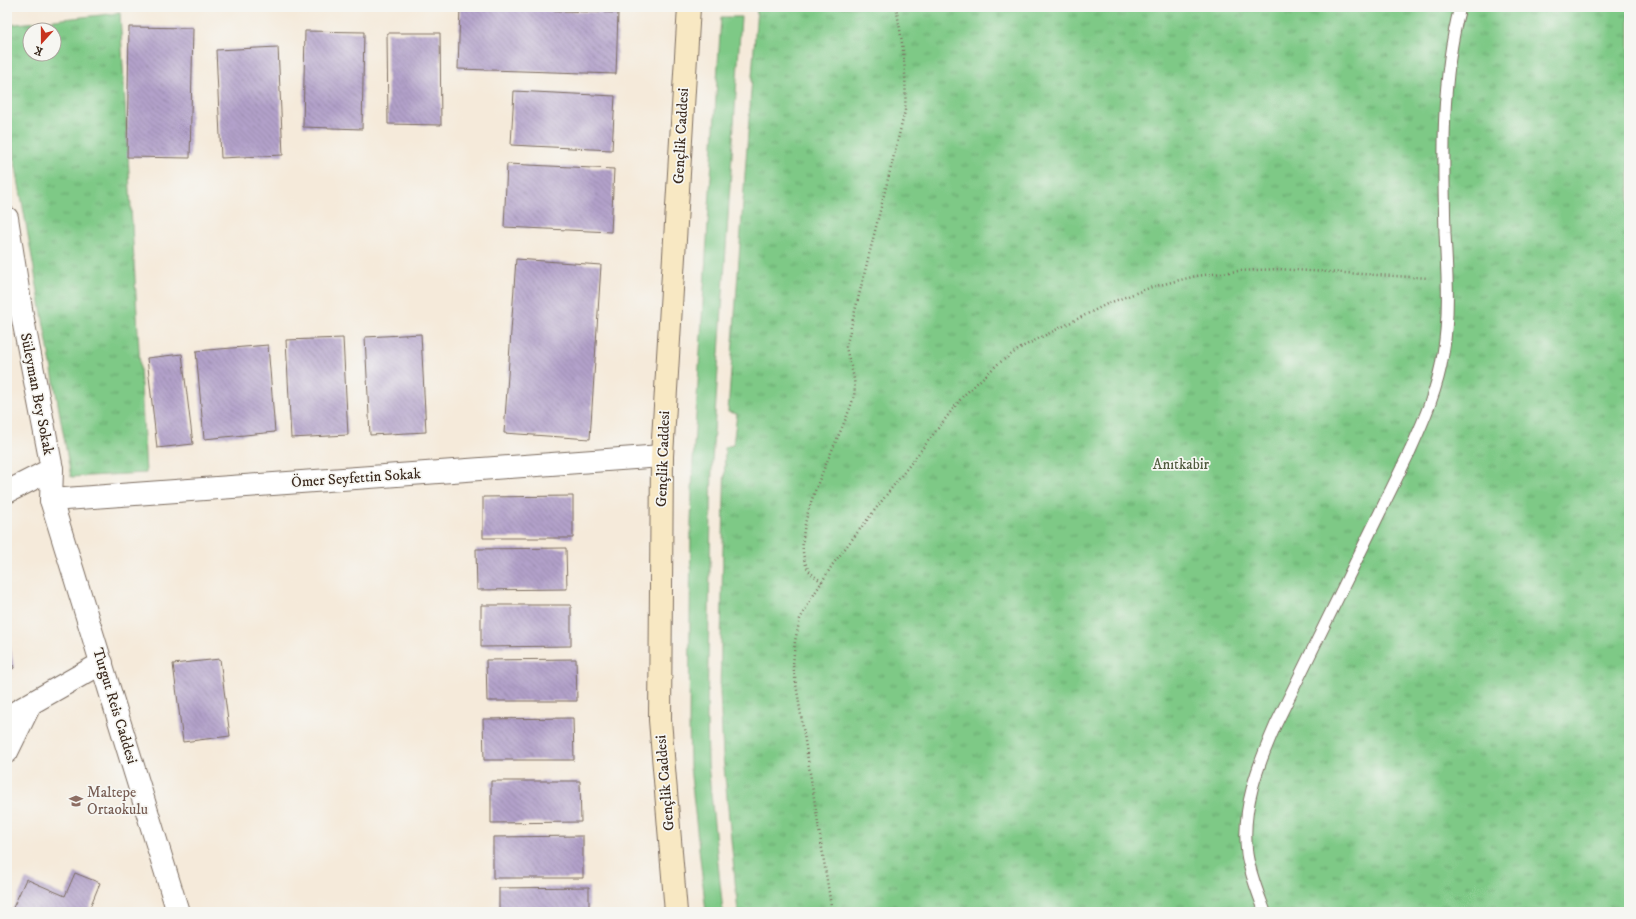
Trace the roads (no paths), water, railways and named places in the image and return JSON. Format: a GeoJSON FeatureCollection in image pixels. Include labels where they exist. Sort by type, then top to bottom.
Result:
{"type":"FeatureCollection","features":[{"type":"Feature","properties":{"kind":"main road","name":"Gençlik Caddesi"},"geometry":{"type":"LineString","coordinates":[[676,912],[660,720],[662,456],[689,7]]}},
{"type":"Feature","properties":{"kind":"street","name":"Süleyman Bey Sokak"},"geometry":{"type":"LineString","coordinates":[[7,218],[21,308],[52,469],[51,500]]}},
{"type":"Feature","properties":{"kind":"street","name":"Ömer Seyfettin Sokak"},"geometry":{"type":"LineString","coordinates":[[51,500],[662,456]]}},
{"type":"Feature","properties":{"kind":"street"},"geometry":{"type":"LineString","coordinates":[[7,492],[52,469]]}},
{"type":"Feature","properties":{"kind":"street","name":"Turgut Reis Caddesi"},"geometry":{"type":"LineString","coordinates":[[51,500],[178,912]]}},
{"type":"Feature","properties":{"kind":"street"},"geometry":{"type":"LineString","coordinates":[[7,716],[30,705],[102,663]]}},
{"type":"Feature","properties":{"kind":"street"},"geometry":{"type":"LineString","coordinates":[[7,752],[30,705]]}},
{"type":"Feature","properties":{"kind":"lane"},"geometry":{"type":"LineString","coordinates":[[1265,912],[1247,855],[1245,833],[1247,807],[1263,753],[1279,717],[1401,470],[1427,414],[1437,383],[1443,354],[1447,320],[1444,189],[1445,128],[1449,61],[1460,7]]}},
{"type":"Feature","properties":{"kind":"place","name":"Maltepe Ortaokulu"},"geometry":{"type":"Point","coordinates":[76,801]}},
{"type":"Feature","properties":{"kind":"park label","name":"Anıtkabir"},"geometry":{"type":"Point","coordinates":[1181,464]}}]}
